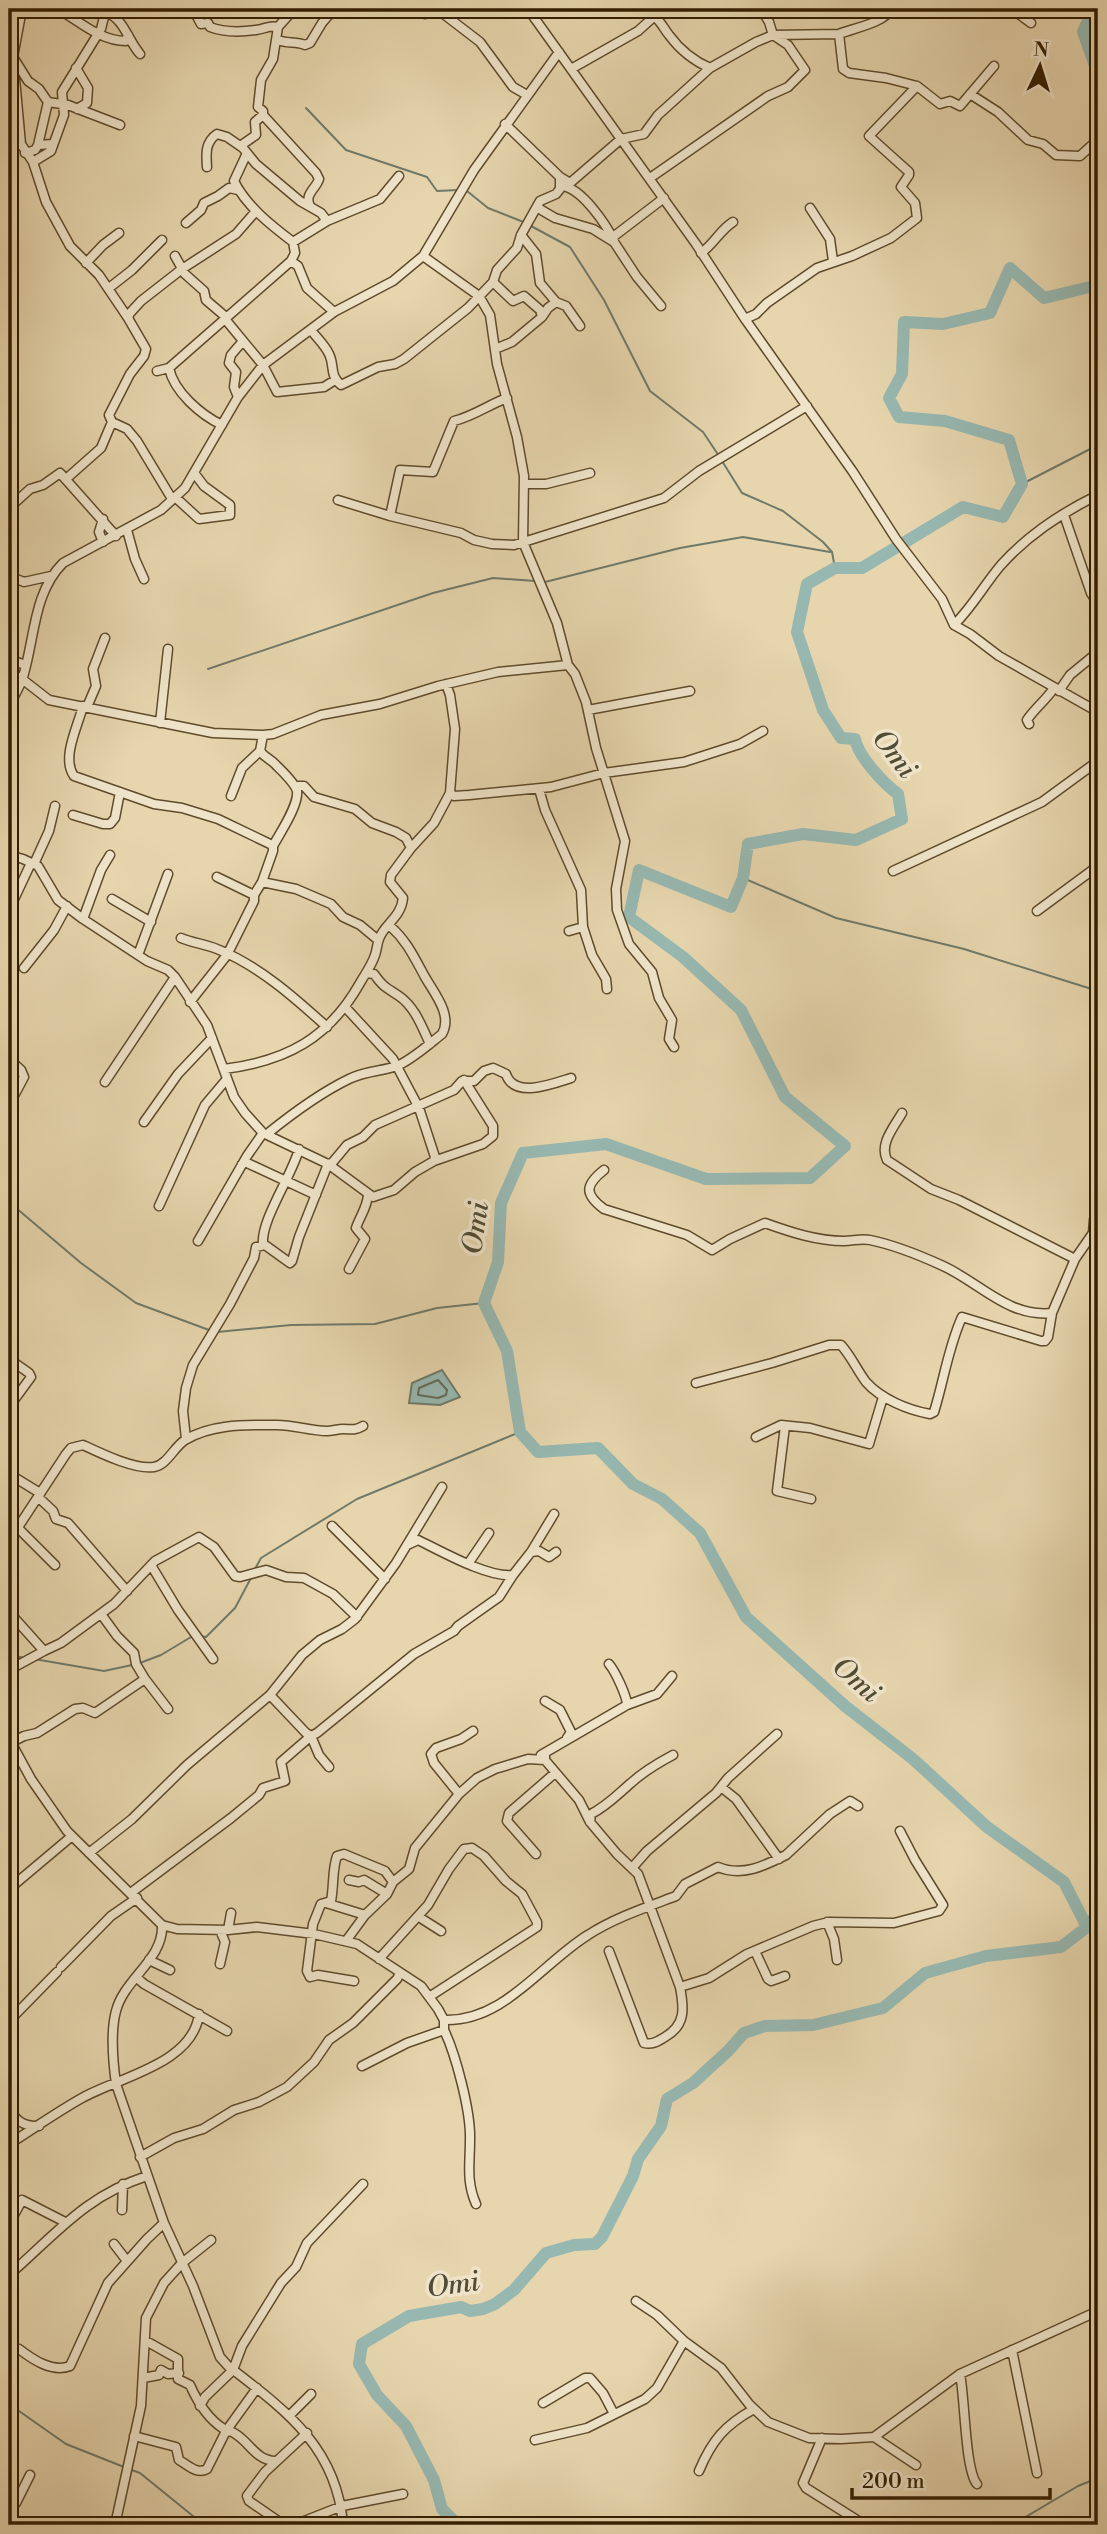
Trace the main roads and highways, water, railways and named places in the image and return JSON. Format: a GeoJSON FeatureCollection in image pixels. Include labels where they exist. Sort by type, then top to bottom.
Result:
{"type":"FeatureCollection","features":[{"type":"Feature","properties":{"kind":"water"},"geometry":{"type":"Polygon","coordinates":[[[442,1370],[460,1397],[440,1405],[409,1403],[412,1383],[442,1370]]]}},
{"type":"Feature","properties":{"kind":"waterway","name":"Omi"},"geometry":{"type":"LineString","coordinates":[[1093,9],[1083,32],[1098,74]]}},
{"type":"Feature","properties":{"kind":"waterway"},"geometry":{"type":"LineString","coordinates":[[306,108],[346,150],[427,177],[437,191],[458,190]]}},
{"type":"Feature","properties":{"kind":"waterway"},"geometry":{"type":"LineString","coordinates":[[467,191],[488,208],[526,223]]}},
{"type":"Feature","properties":{"kind":"waterway"},"geometry":{"type":"LineString","coordinates":[[531,226],[570,247],[604,300],[650,391],[703,432],[719,456]]}},
{"type":"Feature","properties":{"kind":"waterway","name":"Omi"},"geometry":{"type":"LineString","coordinates":[[458,2525],[442,2509],[434,2480],[406,2426],[377,2395],[359,2364],[362,2344],[409,2316],[461,2307],[470,2311],[495,2304],[514,2290],[546,2253],[574,2245],[595,2244],[602,2237],[633,2176],[638,2159],[661,2126],[667,2099],[693,2083],[744,2033],[765,2026],[813,2025],[883,2008],[925,1973],[986,1956],[1061,1947],[1087,1927],[1064,1882],[987,1827],[913,1759],[845,1706],[746,1617],[700,1533],[662,1499],[633,1484],[598,1448],[538,1452],[520,1432],[507,1351],[484,1303],[498,1262],[501,1203],[523,1153],[606,1144],[706,1179],[810,1178],[845,1146],[785,1097],[741,1010],[683,957],[629,917],[639,870],[731,907],[743,878],[748,844],[803,834],[856,840],[902,819],[898,794],[872,769],[855,739],[841,738],[823,710],[797,632],[807,584],[835,568],[862,568],[963,507],[1003,517],[1022,484],[1009,440],[945,421],[899,417],[889,398],[902,374],[904,322],[943,324],[990,313],[1010,268],[1044,298],[1098,285]]}},
{"type":"Feature","properties":{"kind":"waterway"},"geometry":{"type":"LineString","coordinates":[[1022,484],[1098,445]]}},
{"type":"Feature","properties":{"kind":"waterway"},"geometry":{"type":"LineString","coordinates":[[722,461],[742,493],[783,511],[823,542],[832,552],[835,568]]}},
{"type":"Feature","properties":{"kind":"waterway"},"geometry":{"type":"LineString","coordinates":[[545,582],[680,548],[743,537],[830,552]]}},
{"type":"Feature","properties":{"kind":"waterway"},"geometry":{"type":"LineString","coordinates":[[208,669],[433,593],[493,578],[535,581]]}},
{"type":"Feature","properties":{"kind":"waterway"},"geometry":{"type":"LineString","coordinates":[[743,878],[836,918],[964,949],[1098,991]]}},
{"type":"Feature","properties":{"kind":"waterway"},"geometry":{"type":"LineString","coordinates":[[9,1202],[81,1263],[136,1303],[209,1330]]}},
{"type":"Feature","properties":{"kind":"waterway"},"geometry":{"type":"LineString","coordinates":[[217,1332],[291,1325],[375,1324],[437,1308],[484,1303]]}},
{"type":"Feature","properties":{"kind":"waterway"},"geometry":{"type":"LineString","coordinates":[[255,1569],[261,1558],[357,1499],[520,1432]]}},
{"type":"Feature","properties":{"kind":"waterway"},"geometry":{"type":"LineString","coordinates":[[200,1636],[206,1637],[235,1608],[251,1578]]}},
{"type":"Feature","properties":{"kind":"waterway"},"geometry":{"type":"LineString","coordinates":[[140,1663],[161,1655],[191,1637]]}},
{"type":"Feature","properties":{"kind":"waterway"},"geometry":{"type":"LineString","coordinates":[[9,1655],[25,1658]]}},
{"type":"Feature","properties":{"kind":"waterway"},"geometry":{"type":"LineString","coordinates":[[34,1659],[104,1671],[132,1665]]}},
{"type":"Feature","properties":{"kind":"waterway"},"geometry":{"type":"LineString","coordinates":[[1087,1927],[1098,1882]]}},
{"type":"Feature","properties":{"kind":"waterway"},"geometry":{"type":"LineString","coordinates":[[9,2404],[66,2444],[124,2467]]}},
{"type":"Feature","properties":{"kind":"waterway"},"geometry":{"type":"LineString","coordinates":[[129,2469],[140,2473],[204,2525]]}},
{"type":"Feature","properties":{"kind":"waterway"},"geometry":{"type":"LineString","coordinates":[[1012,2525],[1078,2486],[1098,2478]]}}]}
